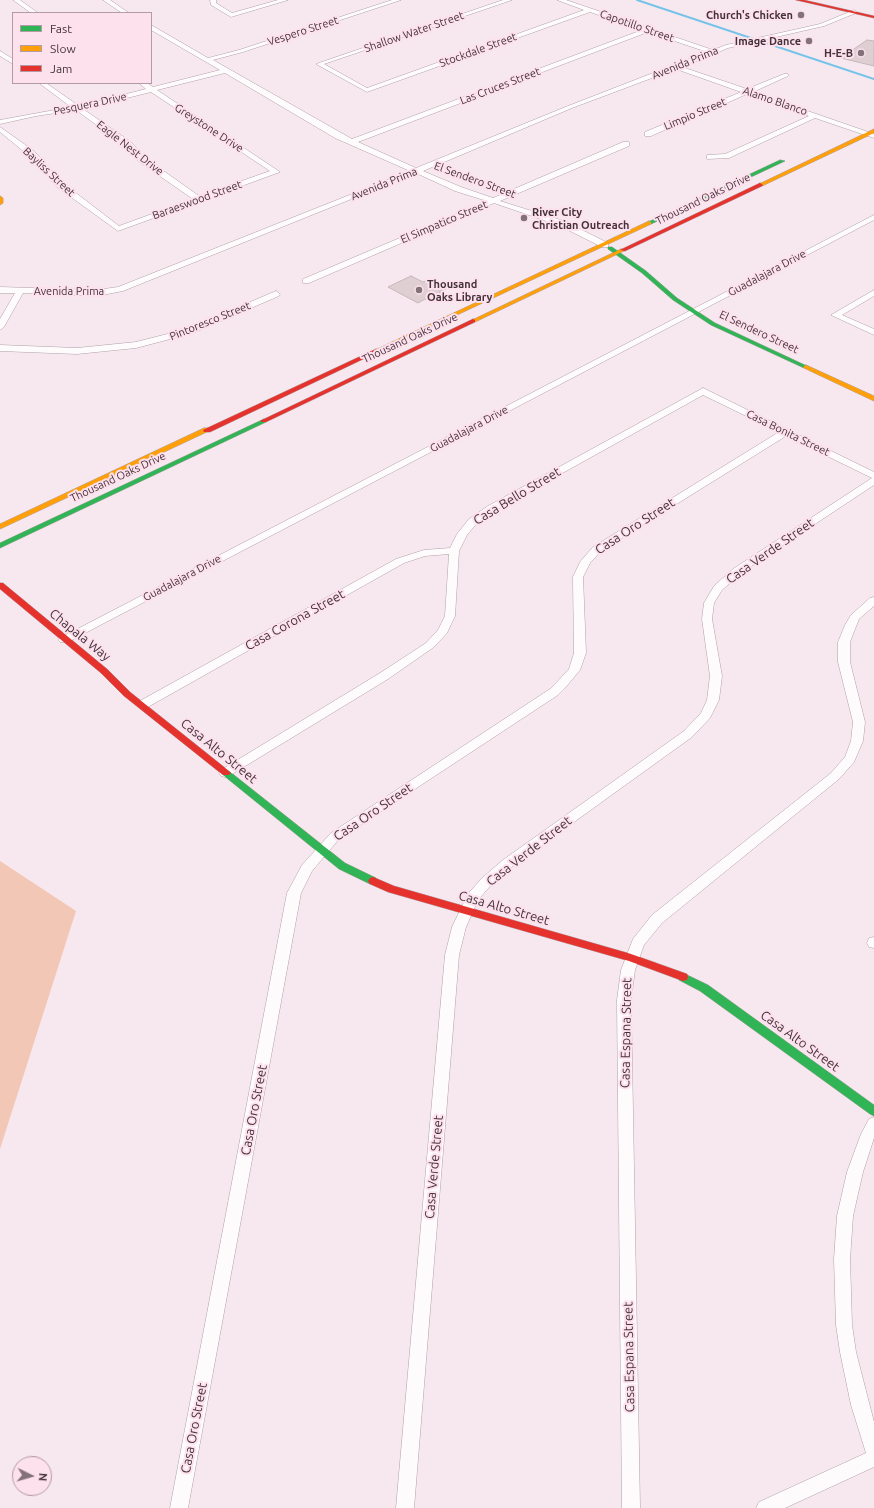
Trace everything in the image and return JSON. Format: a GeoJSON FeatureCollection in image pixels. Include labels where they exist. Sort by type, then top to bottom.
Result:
{"type":"FeatureCollection","features":[{"type":"Feature","properties":{"kind":"main road"},"geometry":{"type":"LineString","coordinates":[[798,0],[874,17]]}},
{"type":"Feature","properties":{"kind":"main road"},"geometry":{"type":"LineString","coordinates":[[838,135],[867,121]]}},
{"type":"Feature","properties":{"kind":"main road","name":"Thousand Oaks Drive"},"geometry":{"type":"LineString","coordinates":[[0,546],[872,133]]}},
{"type":"Feature","properties":{"kind":"main road","name":"Thousand Oaks Drive"},"geometry":{"type":"LineString","coordinates":[[0,527],[788,159]]}},
{"type":"Feature","properties":{"kind":"main road"},"geometry":{"type":"LineString","coordinates":[[0,198],[0,204]]}},
{"type":"Feature","properties":{"kind":"main road","name":"El Sendero Street"},"geometry":{"type":"LineString","coordinates":[[605,245],[618,252],[693,312],[713,324],[874,399]]}},
{"type":"Feature","properties":{"kind":"main road","name":"Chapala Way"},"geometry":{"type":"LineString","coordinates":[[0,585],[64,640],[104,671],[142,705]]}},
{"type":"Feature","properties":{"kind":"main road","name":"Casa Alto Street"},"geometry":{"type":"LineString","coordinates":[[142,705],[342,866],[374,882],[631,958],[676,973],[704,988],[874,1111]]}},
{"type":"Feature","properties":{"kind":"street"},"geometry":{"type":"LineString","coordinates":[[16,0],[34,12]]}},
{"type":"Feature","properties":{"kind":"street"},"geometry":{"type":"LineString","coordinates":[[106,0],[124,12]]}},
{"type":"Feature","properties":{"kind":"street"},"geometry":{"type":"LineString","coordinates":[[213,0],[213,4],[232,15],[285,0]]}},
{"type":"Feature","properties":{"kind":"street","name":"Vespero Street"},"geometry":{"type":"LineString","coordinates":[[206,60],[241,51],[398,0]]}},
{"type":"Feature","properties":{"kind":"street","name":"Shallow Water Street"},"geometry":{"type":"LineString","coordinates":[[367,90],[319,64],[508,0]]}},
{"type":"Feature","properties":{"kind":"street","name":"Capotillo Street"},"geometry":{"type":"LineString","coordinates":[[560,0],[713,52]]}},
{"type":"Feature","properties":{"kind":"street","name":"Stockdale Street"},"geometry":{"type":"LineString","coordinates":[[367,90],[590,10]]}},
{"type":"Feature","properties":{"kind":"street","name":"Avenida Prima"},"geometry":{"type":"LineString","coordinates":[[0,290],[97,293],[125,288],[417,171],[570,107],[610,93],[726,47],[822,25],[854,12]]}},
{"type":"Feature","properties":{"kind":"street","name":"El Sendero Street"},"geometry":{"type":"LineString","coordinates":[[152,29],[329,132],[417,171],[492,201],[561,223],[605,245]]}},
{"type":"Feature","properties":{"kind":"street","name":"Las Cruces Street"},"geometry":{"type":"LineString","coordinates":[[352,142],[648,30]]}},
{"type":"Feature","properties":{"kind":"street"},"geometry":{"type":"LineString","coordinates":[[0,53],[12,61]]}},
{"type":"Feature","properties":{"kind":"street","name":"Alamo Blanco"},"geometry":{"type":"LineString","coordinates":[[676,67],[816,116],[872,133]]}},
{"type":"Feature","properties":{"kind":"street","name":"Pesquera Drive"},"geometry":{"type":"LineString","coordinates":[[0,122],[36,114],[78,108],[225,71]]}},
{"type":"Feature","properties":{"kind":"street","name":"Limpio Street"},"geometry":{"type":"LineString","coordinates":[[648,134],[786,75]]}},
{"type":"Feature","properties":{"kind":"street","name":"Eagle Nest Drive"},"geometry":{"type":"LineString","coordinates":[[43,84],[128,144],[141,158],[198,199]]}},
{"type":"Feature","properties":{"kind":"street","name":"Greystone Drive"},"geometry":{"type":"LineString","coordinates":[[143,84],[276,172]]}},
{"type":"Feature","properties":{"kind":"street"},"geometry":{"type":"LineString","coordinates":[[710,157],[726,156],[816,116]]}},
{"type":"Feature","properties":{"kind":"street","name":"Bayliss Street"},"geometry":{"type":"LineString","coordinates":[[0,129],[41,163],[60,185],[118,229]]}},
{"type":"Feature","properties":{"kind":"street","name":"El Simpatico Street"},"geometry":{"type":"LineString","coordinates":[[306,281],[626,144]]}},
{"type":"Feature","properties":{"kind":"street","name":"Baraeswood Street"},"geometry":{"type":"LineString","coordinates":[[118,229],[276,172]]}},
{"type":"Feature","properties":{"kind":"street","name":"Guadalajara Drive"},"geometry":{"type":"LineString","coordinates":[[64,640],[874,218]]}},
{"type":"Feature","properties":{"kind":"street"},"geometry":{"type":"LineString","coordinates":[[0,327],[20,291]]}},
{"type":"Feature","properties":{"kind":"street"},"geometry":{"type":"LineString","coordinates":[[874,293],[835,315],[874,332]]}},
{"type":"Feature","properties":{"kind":"street","name":"Pintoresco Street"},"geometry":{"type":"LineString","coordinates":[[0,348],[77,351],[117,348],[143,344],[190,331],[276,294]]}},
{"type":"Feature","properties":{"kind":"street","name":"Casa Bonita Street"},"geometry":{"type":"LineString","coordinates":[[702,391],[874,476]]}},
{"type":"Feature","properties":{"kind":"street","name":"Casa Bello Street"},"geometry":{"type":"LineString","coordinates":[[226,773],[384,676],[430,645],[443,631],[450,616],[454,551],[457,542],[467,527],[482,514],[702,391]]}},
{"type":"Feature","properties":{"kind":"street","name":"Casa Oro Street"},"geometry":{"type":"LineString","coordinates":[[179,1508],[291,907],[298,883],[321,849],[335,836],[554,692],[562,685],[574,670],[580,653],[581,639],[577,585],[578,577],[585,562],[597,549],[786,432]]}},
{"type":"Feature","properties":{"kind":"street","name":"Casa Verde Street"},"geometry":{"type":"LineString","coordinates":[[405,1508],[452,955],[459,927],[466,910],[473,897],[486,882],[508,863],[681,738],[700,722],[710,708],[716,691],[716,676],[707,619],[709,603],[718,588],[737,571],[874,481]]}},
{"type":"Feature","properties":{"kind":"street","name":"Casa Corona Street"},"geometry":{"type":"LineString","coordinates":[[142,705],[400,561],[424,553],[454,551]]}},
{"type":"Feature","properties":{"kind":"street","name":"Casa Espana Street"},"geometry":{"type":"LineString","coordinates":[[631,1508],[624,1000],[625,985],[631,958],[638,943],[657,919],[835,776],[850,759],[857,741],[858,722],[844,662],[844,642],[846,633],[855,617],[874,600]]}},
{"type":"Feature","properties":{"kind":"street"},"geometry":{"type":"LineString","coordinates":[[874,1123],[868,1134],[855,1172],[845,1216],[842,1259],[844,1325],[848,1352],[860,1405],[874,1450]]}},
{"type":"Feature","properties":{"kind":"street"},"geometry":{"type":"LineString","coordinates":[[765,1508],[874,1458]]}},
{"type":"Feature","properties":{"kind":"shaded area"},"geometry":{"type":"Polygon","coordinates":[[[0,861],[76,911],[0,1149],[0,861]]]}},
{"type":"Feature","properties":{"kind":"building","name":"H-E-B"},"geometry":{"type":"Polygon","coordinates":[[[867,40],[874,41],[874,66],[841,58],[867,40]]]}},
{"type":"Feature","properties":{"kind":"building","name":"Thousand Oaks Library"},"geometry":{"type":"Polygon","coordinates":[[[411,276],[423,282],[429,280],[446,289],[439,292],[446,295],[431,302],[425,299],[418,303],[388,287],[411,276]]]}},
{"type":"Feature","properties":{"kind":"waterway"},"geometry":{"type":"LineString","coordinates":[[637,0],[874,79]]}},
{"type":"Feature","properties":{"kind":"traffic: fast"},"geometry":{"type":"LineString","coordinates":[[649,223],[782,161]]}},
{"type":"Feature","properties":{"kind":"traffic: fast"},"geometry":{"type":"LineString","coordinates":[[610,248],[644,272],[675,299],[713,324],[806,367]]}},
{"type":"Feature","properties":{"kind":"traffic: fast"},"geometry":{"type":"LineString","coordinates":[[0,546],[264,421]]}},
{"type":"Feature","properties":{"kind":"traffic: fast"},"geometry":{"type":"LineString","coordinates":[[226,773],[342,866],[373,881]]}},
{"type":"Feature","properties":{"kind":"traffic: fast"},"geometry":{"type":"LineString","coordinates":[[683,977],[704,988],[874,1111]]}},
{"type":"Feature","properties":{"kind":"traffic: slow"},"geometry":{"type":"LineString","coordinates":[[760,185],[874,131]]}},
{"type":"Feature","properties":{"kind":"traffic: slow"},"geometry":{"type":"LineString","coordinates":[[0,198],[0,203]]}},
{"type":"Feature","properties":{"kind":"traffic: slow"},"geometry":{"type":"LineString","coordinates":[[376,351],[649,223]]}},
{"type":"Feature","properties":{"kind":"traffic: slow"},"geometry":{"type":"LineString","coordinates":[[473,321],[623,250]]}},
{"type":"Feature","properties":{"kind":"traffic: slow"},"geometry":{"type":"LineString","coordinates":[[806,367],[874,399]]}},
{"type":"Feature","properties":{"kind":"traffic: slow"},"geometry":{"type":"LineString","coordinates":[[0,527],[207,430]]}},
{"type":"Feature","properties":{"kind":"traffic: jam"},"geometry":{"type":"LineString","coordinates":[[798,0],[874,17]]}},
{"type":"Feature","properties":{"kind":"traffic: jam"},"geometry":{"type":"LineString","coordinates":[[623,250],[760,185]]}},
{"type":"Feature","properties":{"kind":"traffic: jam"},"geometry":{"type":"LineString","coordinates":[[264,421],[473,321]]}},
{"type":"Feature","properties":{"kind":"traffic: jam"},"geometry":{"type":"LineString","coordinates":[[207,430],[376,351]]}},
{"type":"Feature","properties":{"kind":"traffic: jam"},"geometry":{"type":"LineString","coordinates":[[0,585],[104,671],[127,694],[226,773]]}},
{"type":"Feature","properties":{"kind":"traffic: jam"},"geometry":{"type":"LineString","coordinates":[[373,881],[391,889],[631,958],[683,977]]}},
{"type":"Feature","properties":{"kind":"place","name":"Church's Chicken"},"geometry":{"type":"Point","coordinates":[801,15]}},
{"type":"Feature","properties":{"kind":"place","name":"Image Dance"},"geometry":{"type":"Point","coordinates":[809,41]}},
{"type":"Feature","properties":{"kind":"place","name":"H-E-B"},"geometry":{"type":"Point","coordinates":[861,53]}},
{"type":"Feature","properties":{"kind":"place","name":"River City Christian Outreach"},"geometry":{"type":"Point","coordinates":[524,218]}},
{"type":"Feature","properties":{"kind":"place","name":"Thousand Oaks Library"},"geometry":{"type":"Point","coordinates":[419,290]}}]}
